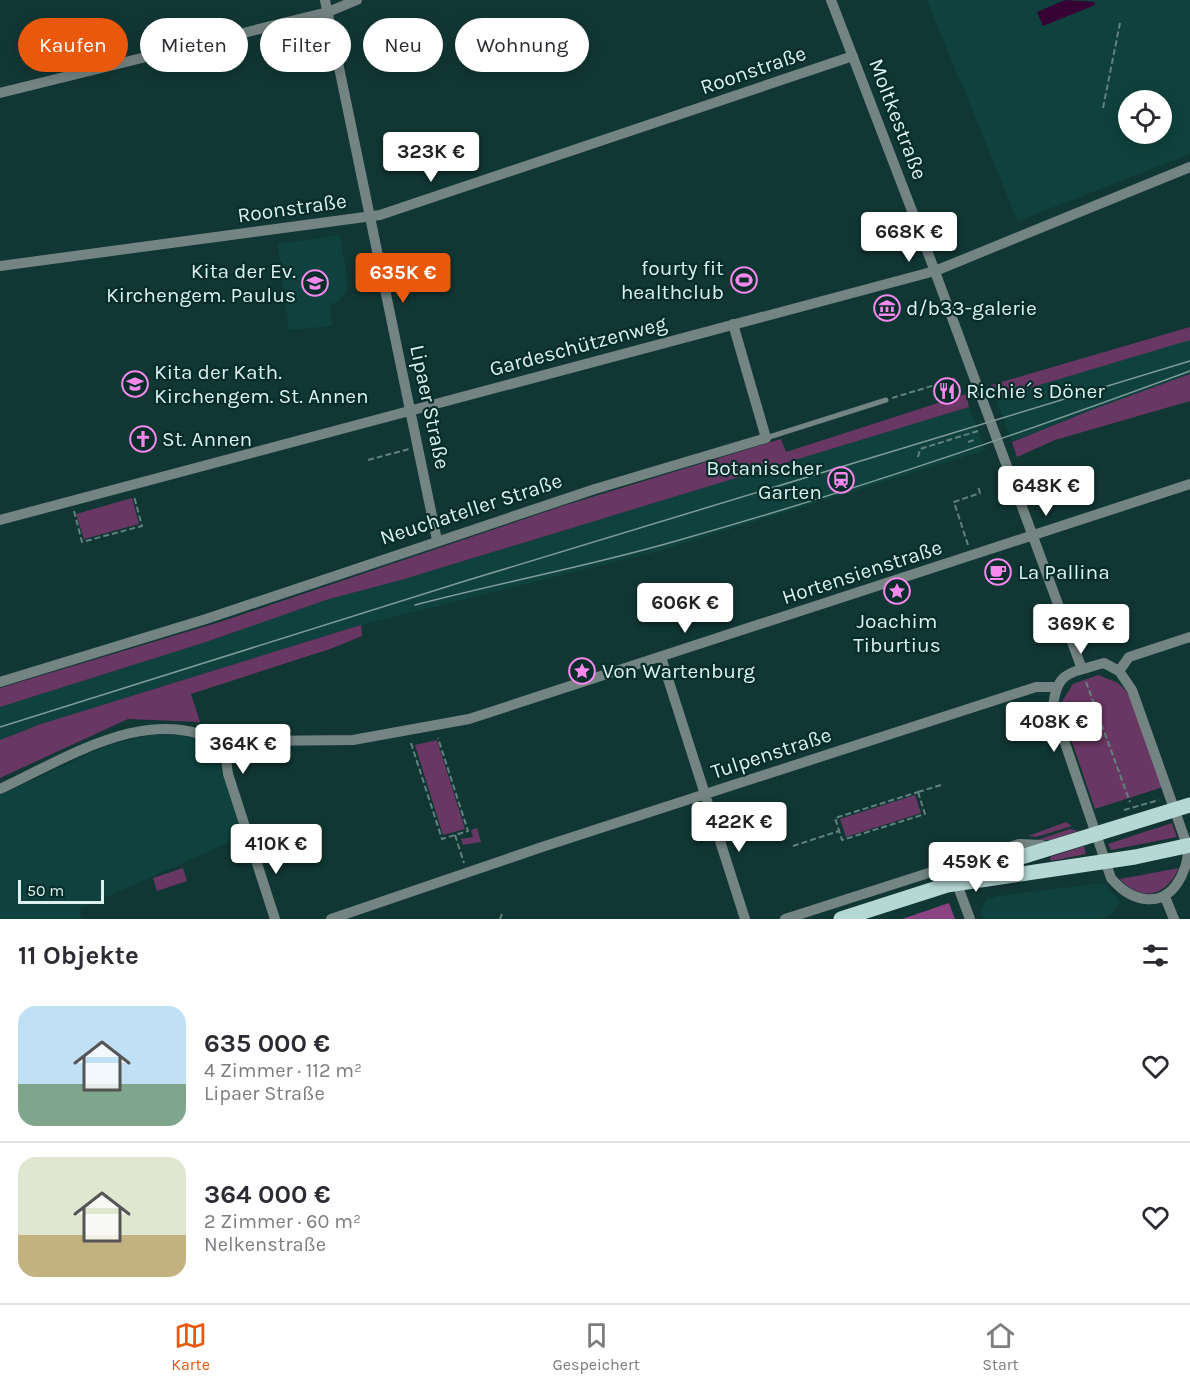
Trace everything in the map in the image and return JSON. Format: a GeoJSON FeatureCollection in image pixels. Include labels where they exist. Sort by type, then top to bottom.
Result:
{"type":"FeatureCollection","features":[{"type":"Feature","properties":{"kind":"main road"},"geometry":{"type":"LineString","coordinates":[[841,919],[952,884],[989,867],[1183,807]]}},
{"type":"Feature","properties":{"kind":"main road"},"geometry":{"type":"LineString","coordinates":[[952,884],[1105,861],[1188,845]]}},
{"type":"Feature","properties":{"kind":"street","name":"Lipaer Straße"},"geometry":{"type":"LineString","coordinates":[[325,0],[437,540]]}},
{"type":"Feature","properties":{"kind":"street"},"geometry":{"type":"LineString","coordinates":[[0,93],[328,12],[357,0]]}},
{"type":"Feature","properties":{"kind":"street","name":"Moltkestraße"},"geometry":{"type":"LineString","coordinates":[[831,0],[935,271],[976,388],[1082,669]]}},
{"type":"Feature","properties":{"kind":"street","name":"Roonstraße"},"geometry":{"type":"LineString","coordinates":[[0,266],[370,217],[853,56]]}},
{"type":"Feature","properties":{"kind":"street","name":"Gardeschützenweg"},"geometry":{"type":"LineString","coordinates":[[0,520],[935,271],[1190,167]]}},
{"type":"Feature","properties":{"kind":"street"},"geometry":{"type":"LineString","coordinates":[[733,324],[766,438]]}},
{"type":"Feature","properties":{"kind":"street","name":"Neuchateller Straße"},"geometry":{"type":"LineString","coordinates":[[0,682],[206,619],[437,540],[766,438]]}},
{"type":"Feature","properties":{"kind":"street","name":"Hortensienstraße"},"geometry":{"type":"LineString","coordinates":[[228,748],[246,741],[353,740],[469,719],[1190,484]]}},
{"type":"Feature","properties":{"kind":"street"},"geometry":{"type":"LineString","coordinates":[[1119,671],[1130,657],[1190,637]]}},
{"type":"Feature","properties":{"kind":"street"},"geometry":{"type":"LineString","coordinates":[[661,657],[745,919]]}},
{"type":"Feature","properties":{"kind":"street"},"geometry":{"type":"LineString","coordinates":[[1104,663],[1119,671],[1132,690],[1183,807],[1188,845],[1187,864],[1177,884],[1165,897],[1146,898],[1128,893],[1111,878],[1053,708],[1054,687],[1060,678],[1104,663]]}},
{"type":"Feature","properties":{"kind":"street","name":"Tulpenstraße"},"geometry":{"type":"LineString","coordinates":[[331,919],[1036,687],[1054,687]]}},
{"type":"Feature","properties":{"kind":"street"},"geometry":{"type":"LineString","coordinates":[[0,789],[97,744],[124,734],[144,730],[197,732],[214,739],[228,748],[226,760],[228,774],[275,919]]}},
{"type":"Feature","properties":{"kind":"street"},"geometry":{"type":"LineString","coordinates":[[786,919],[1019,844],[1042,845],[1046,851]]}},
{"type":"Feature","properties":{"kind":"street"},"geometry":{"type":"LineString","coordinates":[[952,884],[970,919]]}},
{"type":"Feature","properties":{"kind":"street"},"geometry":{"type":"LineString","coordinates":[[1165,897],[1174,919]]}},
{"type":"Feature","properties":{"kind":"lane","name":"Neuchateller Straße"},"geometry":{"type":"LineString","coordinates":[[766,438],[886,400]]}},
{"type":"Feature","properties":{"kind":"lane"},"geometry":{"type":"LineString","coordinates":[[1046,851],[1047,869]]}},
{"type":"Feature","properties":{"kind":"path"},"geometry":{"type":"LineString","coordinates":[[1103,108],[1120,22]]}},
{"type":"Feature","properties":{"kind":"path"},"geometry":{"type":"LineString","coordinates":[[886,400],[956,379]]}},
{"type":"Feature","properties":{"kind":"path"},"geometry":{"type":"LineString","coordinates":[[918,457],[920,449],[981,430]]}},
{"type":"Feature","properties":{"kind":"path"},"geometry":{"type":"LineString","coordinates":[[968,442],[974,440]]}},
{"type":"Feature","properties":{"kind":"path"},"geometry":{"type":"LineString","coordinates":[[368,460],[410,449]]}},
{"type":"Feature","properties":{"kind":"path"},"geometry":{"type":"LineString","coordinates":[[968,545],[954,502],[980,493],[978,486]]}},
{"type":"Feature","properties":{"kind":"path"},"geometry":{"type":"LineString","coordinates":[[75,511],[82,542],[122,532],[142,526],[134,496]]}},
{"type":"Feature","properties":{"kind":"path"},"geometry":{"type":"LineString","coordinates":[[1086,682],[1130,802]]}},
{"type":"Feature","properties":{"kind":"path"},"geometry":{"type":"LineString","coordinates":[[411,743],[442,839],[468,831],[438,738]]}},
{"type":"Feature","properties":{"kind":"path"},"geometry":{"type":"LineString","coordinates":[[918,792],[925,814],[842,840],[835,818],[918,792],[944,784]]}},
{"type":"Feature","properties":{"kind":"path"},"geometry":{"type":"LineString","coordinates":[[793,846],[839,831]]}},
{"type":"Feature","properties":{"kind":"path"},"geometry":{"type":"LineString","coordinates":[[455,835],[464,862]]}},
{"type":"Feature","properties":{"kind":"path"},"geometry":{"type":"LineString","coordinates":[[500,919],[502,914]]}},
{"type":"Feature","properties":{"kind":"shaded area"},"geometry":{"type":"Polygon","coordinates":[[[927,0],[1190,0],[1190,154],[1018,221],[927,0]]]}},
{"type":"Feature","properties":{"kind":"shaded area"},"geometry":{"type":"Polygon","coordinates":[[[1065,0],[1095,2],[1095,5],[1043,26],[1037,12],[1065,0]]]}},
{"type":"Feature","properties":{"kind":"shaded area","name":"Kita der Ev. Kirchengem. Paulus"},"geometry":{"type":"Polygon","coordinates":[[[340,235],[348,288],[338,302],[330,304],[332,326],[289,330],[278,244],[340,235]]]}},
{"type":"Feature","properties":{"kind":"shaded area"},"geometry":{"type":"Polygon","coordinates":[[[1190,327],[1190,340],[996,398],[991,385],[1190,327]]]}},
{"type":"Feature","properties":{"kind":"shaded area"},"geometry":{"type":"Polygon","coordinates":[[[1190,339],[1190,374],[1012,442],[996,398],[1190,339]]]}},
{"type":"Feature","properties":{"kind":"shaded area"},"geometry":{"type":"Polygon","coordinates":[[[1190,374],[1190,401],[1055,440],[1017,457],[1012,442],[1190,374]]]}},
{"type":"Feature","properties":{"kind":"shaded area"},"geometry":{"type":"Polygon","coordinates":[[[966,394],[969,407],[401,580],[329,599],[206,642],[0,707],[0,688],[223,621],[566,505],[781,439],[786,452],[966,394]]]}},
{"type":"Feature","properties":{"kind":"shaded area"},"geometry":{"type":"Polygon","coordinates":[[[969,407],[986,450],[659,551],[361,625],[41,724],[0,740],[0,707],[206,642],[329,599],[401,580],[969,407]]]}},
{"type":"Feature","properties":{"kind":"shaded area"},"geometry":{"type":"Polygon","coordinates":[[[132,498],[139,524],[84,539],[76,514],[132,498]]]}},
{"type":"Feature","properties":{"kind":"shaded area"},"geometry":{"type":"Polygon","coordinates":[[[361,625],[362,636],[330,649],[191,694],[200,722],[128,719],[0,778],[0,740],[41,724],[361,625]]]}},
{"type":"Feature","properties":{"kind":"shaded area"},"geometry":{"type":"Polygon","coordinates":[[[1098,675],[1118,683],[1129,694],[1163,787],[1095,809],[1061,710],[1063,700],[1073,684],[1098,675]]]}},
{"type":"Feature","properties":{"kind":"shaded area"},"geometry":{"type":"Polygon","coordinates":[[[151,735],[185,735],[198,739],[210,747],[217,758],[243,836],[79,909],[82,919],[0,919],[0,795],[111,744],[151,735]]]}},
{"type":"Feature","properties":{"kind":"shaded area"},"geometry":{"type":"Polygon","coordinates":[[[437,740],[465,829],[443,835],[415,745],[437,740]]]}},
{"type":"Feature","properties":{"kind":"shaded area"},"geometry":{"type":"Polygon","coordinates":[[[915,795],[921,813],[846,837],[840,819],[915,795]]]}},
{"type":"Feature","properties":{"kind":"shaded area"},"geometry":{"type":"Polygon","coordinates":[[[1066,822],[1072,826],[1036,837],[1028,836],[1066,822]]]}},
{"type":"Feature","properties":{"kind":"shaded area"},"geometry":{"type":"Polygon","coordinates":[[[1172,823],[1177,837],[1111,850],[1108,844],[1172,823]]]}},
{"type":"Feature","properties":{"kind":"shaded area"},"geometry":{"type":"Polygon","coordinates":[[[477,828],[481,842],[463,845],[461,839],[473,837],[471,830],[477,828]]]}},
{"type":"Feature","properties":{"kind":"shaded area"},"geometry":{"type":"Polygon","coordinates":[[[1070,829],[1078,831],[1051,840],[1037,840],[1070,829]]]}},
{"type":"Feature","properties":{"kind":"shaded area"},"geometry":{"type":"Polygon","coordinates":[[[1084,846],[1086,854],[1051,861],[1050,857],[1084,846]]]}},
{"type":"Feature","properties":{"kind":"shaded area"},"geometry":{"type":"Polygon","coordinates":[[[183,868],[187,881],[157,891],[153,878],[183,868]]]}},
{"type":"Feature","properties":{"kind":"shaded area"},"geometry":{"type":"Polygon","coordinates":[[[1179,868],[1167,885],[1153,893],[1137,891],[1128,887],[1120,879],[1179,868]]]}},
{"type":"Feature","properties":{"kind":"shaded area"},"geometry":{"type":"Polygon","coordinates":[[[1103,883],[1120,901],[1111,915],[1102,919],[984,919],[981,911],[986,900],[998,896],[1103,883]]]}},
{"type":"Feature","properties":{"kind":"shaded area"},"geometry":{"type":"Polygon","coordinates":[[[949,903],[955,919],[902,919],[949,903]]]}},
{"type":"Feature","properties":{"kind":"tram line"},"geometry":{"type":"LineString","coordinates":[[0,727],[465,581],[1190,361]]}},
{"type":"Feature","properties":{"kind":"tram line"},"geometry":{"type":"LineString","coordinates":[[415,605],[611,558],[806,503],[934,461],[1190,371]]}},
{"type":"Feature","properties":{"kind":"place","name":"fourty fit healthclub"},"geometry":{"type":"Point","coordinates":[744,280]}},
{"type":"Feature","properties":{"kind":"place","name":"Kita der Ev. Kirchengem. Paulus"},"geometry":{"type":"Point","coordinates":[315,283]}},
{"type":"Feature","properties":{"kind":"place","name":"d/b33-galerie"},"geometry":{"type":"Point","coordinates":[887,308]}},
{"type":"Feature","properties":{"kind":"place","name":"Kita der Kath. Kirchengem. St. Annen"},"geometry":{"type":"Point","coordinates":[135,384]}},
{"type":"Feature","properties":{"kind":"place","name":"Richie´s Döner"},"geometry":{"type":"Point","coordinates":[947,391]}},
{"type":"Feature","properties":{"kind":"place","name":"St. Annen"},"geometry":{"type":"Point","coordinates":[143,439]}},
{"type":"Feature","properties":{"kind":"place","name":"Botanischer Garten"},"geometry":{"type":"Point","coordinates":[841,480]}},
{"type":"Feature","properties":{"kind":"place","name":"La Pallina"},"geometry":{"type":"Point","coordinates":[998,572]}},
{"type":"Feature","properties":{"kind":"place","name":"Joachim Tiburtius"},"geometry":{"type":"Point","coordinates":[897,591]}},
{"type":"Feature","properties":{"kind":"place","name":"Von Wartenburg"},"geometry":{"type":"Point","coordinates":[582,671]}}]}
